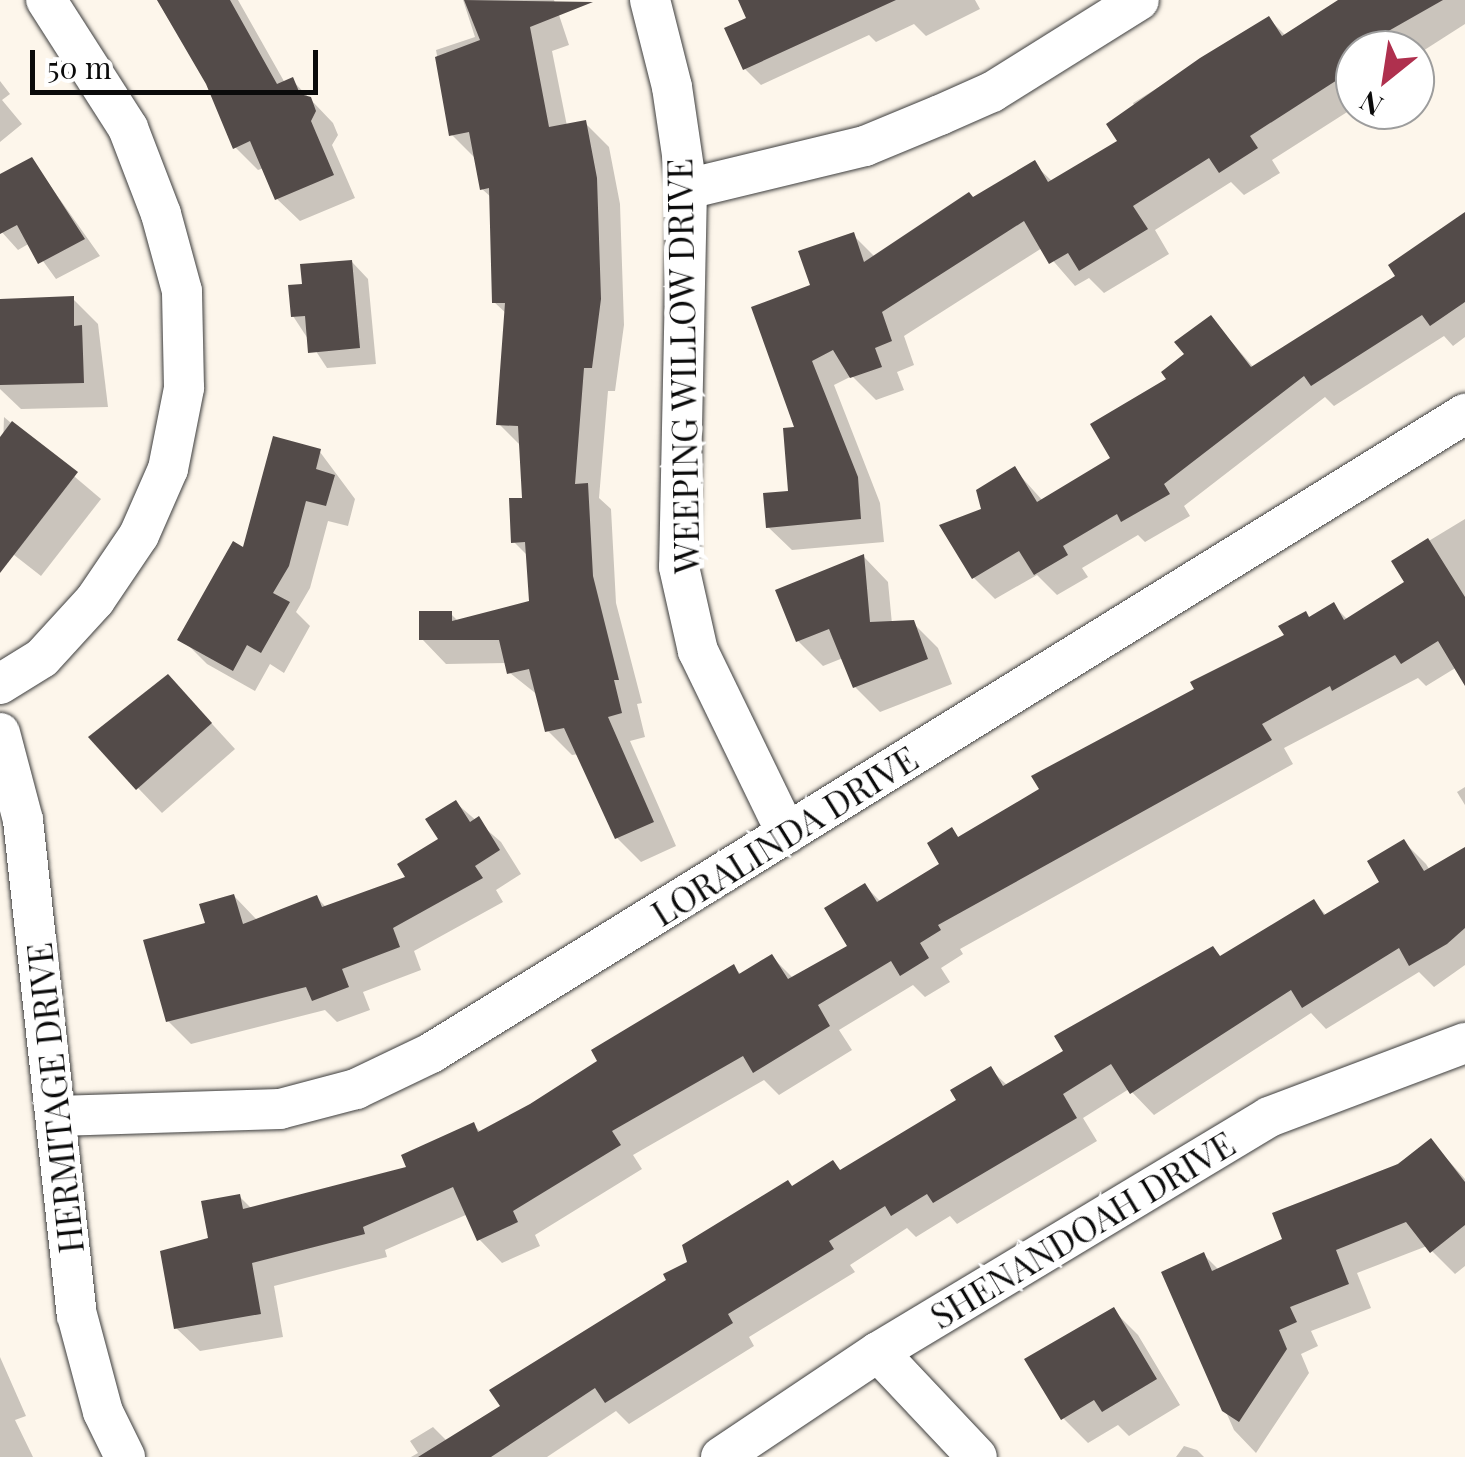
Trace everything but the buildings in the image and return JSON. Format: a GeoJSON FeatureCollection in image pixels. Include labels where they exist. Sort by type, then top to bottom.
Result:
{"type":"FeatureCollection","features":[{"type":"Feature","properties":{"kind":"street"},"geometry":{"type":"LineString","coordinates":[[0,684],[56,644],[96,600],[138,534],[168,468],[184,388],[182,292],[161,214],[128,128],[46,0]]}},
{"type":"Feature","properties":{"kind":"street","name":"WEEPING WILLOW DRIVE"},"geometry":{"type":"LineString","coordinates":[[650,0],[672,87],[687,189],[679,567],[698,651],[787,834]]}},
{"type":"Feature","properties":{"kind":"street"},"geometry":{"type":"LineString","coordinates":[[687,189],[865,146],[940,115],[992,92],[1138,0]]}},
{"type":"Feature","properties":{"kind":"street","name":"LORALINDA DRIVE"},"geometry":{"type":"LineString","coordinates":[[58,1116],[280,1110],[356,1090],[431,1054],[1465,414]]}},
{"type":"Feature","properties":{"kind":"street","name":"HERMITAGE DRIVE"},"geometry":{"type":"LineString","coordinates":[[0,733],[23,820],[77,1315],[103,1412],[125,1457]]}},
{"type":"Feature","properties":{"kind":"street","name":"SHENANDOAH DRIVE"},"geometry":{"type":"LineString","coordinates":[[721,1457],[878,1352],[1270,1117],[1465,1042]]}},
{"type":"Feature","properties":{"kind":"street"},"geometry":{"type":"LineString","coordinates":[[878,1352],[977,1457]]}}]}
